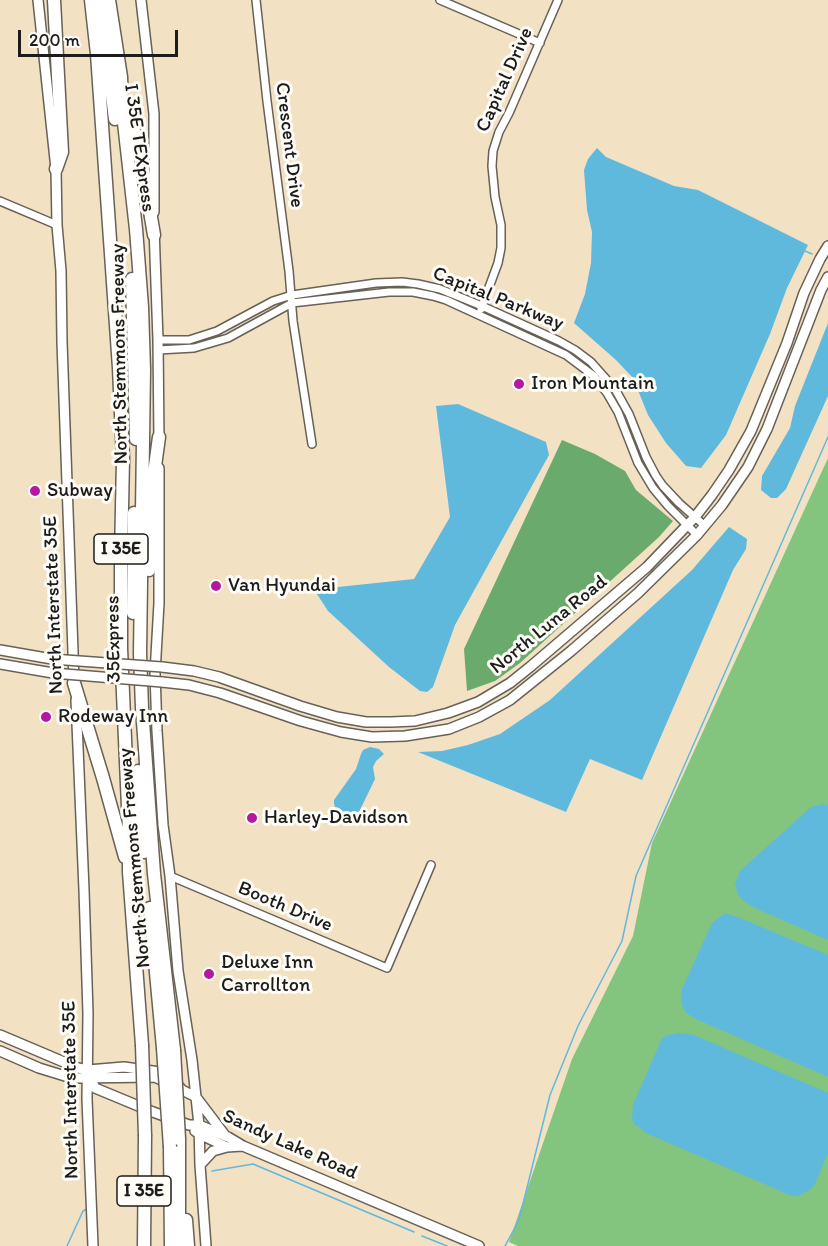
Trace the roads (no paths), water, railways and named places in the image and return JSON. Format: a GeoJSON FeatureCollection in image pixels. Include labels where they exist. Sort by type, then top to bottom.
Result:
{"type":"FeatureCollection","features":[{"type":"Feature","properties":{"kind":"highway"},"geometry":{"type":"LineString","coordinates":[[54,0],[62,152],[56,169]]}},
{"type":"Feature","properties":{"kind":"highway","name":"North Stemmons Freeway"},"geometry":{"type":"LineString","coordinates":[[91,0],[97,54],[119,368],[123,459],[121,648],[129,872],[142,1045],[145,1136],[144,1246]]}},
{"type":"Feature","properties":{"kind":"highway","name":"I 35E TEXpress"},"geometry":{"type":"LineString","coordinates":[[100,0],[131,235],[132,301]]}},
{"type":"Feature","properties":{"kind":"highway","name":"North Stemmons Freeway"},"geometry":{"type":"LineString","coordinates":[[109,0],[121,77],[136,229],[144,370],[140,641],[142,708],[176,1146],[179,1246]]}},
{"type":"Feature","properties":{"kind":"highway"},"geometry":{"type":"LineString","coordinates":[[121,77],[132,117],[154,235]]}},
{"type":"Feature","properties":{"kind":"highway","name":"35Express"},"geometry":{"type":"LineString","coordinates":[[132,301],[136,463],[132,560],[133,652],[140,819],[169,1049]]}},
{"type":"Feature","properties":{"kind":"highway"},"geometry":{"type":"LineString","coordinates":[[142,708],[147,687],[152,488],[159,437]]}},
{"type":"Feature","properties":{"kind":"highway"},"geometry":{"type":"LineString","coordinates":[[75,683],[129,872]]}},
{"type":"Feature","properties":{"kind":"highway"},"geometry":{"type":"LineString","coordinates":[[171,1246],[176,1146]]}},
{"type":"Feature","properties":{"kind":"highway"},"geometry":{"type":"LineString","coordinates":[[176,1146],[184,1174],[188,1246]]}},
{"type":"Feature","properties":{"kind":"main road","name":"North Interstate 35E"},"geometry":{"type":"LineString","coordinates":[[38,0],[56,169],[57,225],[62,271],[63,357],[84,890],[93,1246]]}},
{"type":"Feature","properties":{"kind":"main road"},"geometry":{"type":"LineString","coordinates":[[141,0],[154,114],[154,235],[159,437],[159,603],[155,673],[157,731],[163,825],[178,970],[196,1097],[196,1128],[206,1246]]}},
{"type":"Feature","properties":{"kind":"main road","name":"North Luna Road"},"geometry":{"type":"LineString","coordinates":[[0,650],[52,659],[194,670],[337,717],[366,722],[416,721],[478,702],[510,683],[647,567],[695,517],[712,495],[751,431],[787,343],[804,293],[828,246]]}},
{"type":"Feature","properties":{"kind":"main road","name":"North Luna Road"},"geometry":{"type":"LineString","coordinates":[[0,664],[53,673],[189,685],[220,693],[301,721],[341,732],[372,737],[405,736],[449,729],[479,717],[519,693],[638,593],[697,535],[722,505],[753,457],[828,277]]}},
{"type":"Feature","properties":{"kind":"main road"},"geometry":{"type":"LineString","coordinates":[[0,1035],[88,1075]]}},
{"type":"Feature","properties":{"kind":"main road"},"geometry":{"type":"LineString","coordinates":[[67,1064],[79,1060],[88,1039]]}},
{"type":"Feature","properties":{"kind":"main road"},"geometry":{"type":"LineString","coordinates":[[0,1051],[53,1073],[76,1078],[88,1075],[155,1077],[196,1097],[225,1135]]}},
{"type":"Feature","properties":{"kind":"main road","name":"Sandy Lake Road"},"geometry":{"type":"LineString","coordinates":[[88,1075],[95,1088],[196,1128],[225,1135],[243,1146],[479,1246]]}},
{"type":"Feature","properties":{"kind":"main road"},"geometry":{"type":"LineString","coordinates":[[196,1128],[227,1147]]}},
{"type":"Feature","properties":{"kind":"main road"},"geometry":{"type":"LineString","coordinates":[[200,1165],[213,1151],[243,1146]]}},
{"type":"Feature","properties":{"kind":"street","name":"Crescent Drive"},"geometry":{"type":"LineString","coordinates":[[256,0],[292,295],[293,321],[312,444]]}},
{"type":"Feature","properties":{"kind":"street"},"geometry":{"type":"LineString","coordinates":[[440,0],[540,43]]}},
{"type":"Feature","properties":{"kind":"street","name":"Capital Drive"},"geometry":{"type":"LineString","coordinates":[[478,315],[498,263],[501,248],[501,225],[492,166],[493,151],[499,132],[558,0]]}},
{"type":"Feature","properties":{"kind":"street"},"geometry":{"type":"LineString","coordinates":[[0,201],[57,225]]}},
{"type":"Feature","properties":{"kind":"street","name":"Capital Parkway"},"geometry":{"type":"LineString","coordinates":[[158,345],[189,340],[217,331],[273,302],[292,295],[376,283],[402,282],[440,290],[482,306],[559,341],[591,362],[615,389],[629,414],[646,458],[656,476],[679,503],[705,526]]}},
{"type":"Feature","properties":{"kind":"street","name":"Capital Parkway"},"geometry":{"type":"LineString","coordinates":[[158,345],[194,348],[228,338],[292,303],[388,292],[413,292],[433,296],[566,355],[594,376],[618,412],[638,464],[653,488],[697,535]]}},
{"type":"Feature","properties":{"kind":"street","name":"Booth Drive"},"geometry":{"type":"LineString","coordinates":[[170,876],[387,969],[431,865]]}},
{"type":"Feature","properties":{"kind":"water"},"geometry":{"type":"Polygon","coordinates":[[[597,148],[606,157],[674,186],[698,190],[808,245],[787,288],[770,334],[726,435],[701,468],[686,466],[666,443],[648,415],[633,378],[574,323],[585,294],[591,263],[592,232],[587,210],[584,170],[588,159],[597,148]]]}},
{"type":"Feature","properties":{"kind":"water"},"geometry":{"type":"Polygon","coordinates":[[[828,323],[828,396],[786,489],[777,498],[771,498],[761,490],[762,476],[790,428],[795,406],[828,323]]]}},
{"type":"Feature","properties":{"kind":"water"},"geometry":{"type":"Polygon","coordinates":[[[458,404],[546,442],[549,455],[455,625],[433,687],[427,692],[420,691],[389,667],[328,611],[317,594],[319,589],[414,579],[450,517],[436,406],[458,404]]]}},
{"type":"Feature","properties":{"kind":"water"},"geometry":{"type":"Polygon","coordinates":[[[729,527],[747,539],[746,549],[733,570],[642,780],[590,759],[566,812],[418,752],[442,751],[500,734],[550,700],[692,570],[729,527]]]}},
{"type":"Feature","properties":{"kind":"water"},"geometry":{"type":"Polygon","coordinates":[[[370,747],[379,749],[384,754],[373,767],[375,779],[360,810],[356,815],[346,817],[336,810],[334,800],[356,769],[363,750],[370,747]]]}},
{"type":"Feature","properties":{"kind":"water"},"geometry":{"type":"Polygon","coordinates":[[[824,804],[828,806],[828,940],[745,902],[738,895],[735,884],[740,871],[811,807],[824,804]]]}},
{"type":"Feature","properties":{"kind":"water"},"geometry":{"type":"Polygon","coordinates":[[[725,913],[828,955],[828,1077],[686,1013],[681,1003],[682,989],[712,923],[725,913]]]}},
{"type":"Feature","properties":{"kind":"water"},"geometry":{"type":"Polygon","coordinates":[[[679,1033],[694,1035],[828,1093],[828,1153],[814,1186],[798,1196],[792,1196],[648,1134],[634,1124],[633,1105],[662,1038],[679,1033]]]}},
{"type":"Feature","properties":{"kind":"waterway"},"geometry":{"type":"LineString","coordinates":[[805,251],[812,254]]}},
{"type":"Feature","properties":{"kind":"waterway"},"geometry":{"type":"LineString","coordinates":[[505,1246],[519,1220],[550,1095],[578,1026],[622,941],[636,876],[828,437]]}},
{"type":"Feature","properties":{"kind":"waterway"},"geometry":{"type":"LineString","coordinates":[[212,1171],[253,1164],[414,1232]]}},
{"type":"Feature","properties":{"kind":"waterway"},"geometry":{"type":"LineString","coordinates":[[159,1179],[164,1179]]}},
{"type":"Feature","properties":{"kind":"waterway"},"geometry":{"type":"LineString","coordinates":[[67,1246],[83,1211],[87,1209]]}},
{"type":"Feature","properties":{"kind":"waterway"},"geometry":{"type":"LineString","coordinates":[[422,1236],[447,1246]]}},
{"type":"Feature","properties":{"kind":"place","name":"Iron Mountain"},"geometry":{"type":"Point","coordinates":[519,384]}},
{"type":"Feature","properties":{"kind":"place","name":"Subway"},"geometry":{"type":"Point","coordinates":[35,491]}},
{"type":"Feature","properties":{"kind":"place","name":"Van Hyundai"},"geometry":{"type":"Point","coordinates":[216,586]}},
{"type":"Feature","properties":{"kind":"place","name":"Rodeway Inn"},"geometry":{"type":"Point","coordinates":[46,717]}},
{"type":"Feature","properties":{"kind":"place","name":"Harley-Davidson"},"geometry":{"type":"Point","coordinates":[252,818]}},
{"type":"Feature","properties":{"kind":"place","name":"Deluxe Inn Carrollton"},"geometry":{"type":"Point","coordinates":[209,974]}}]}
